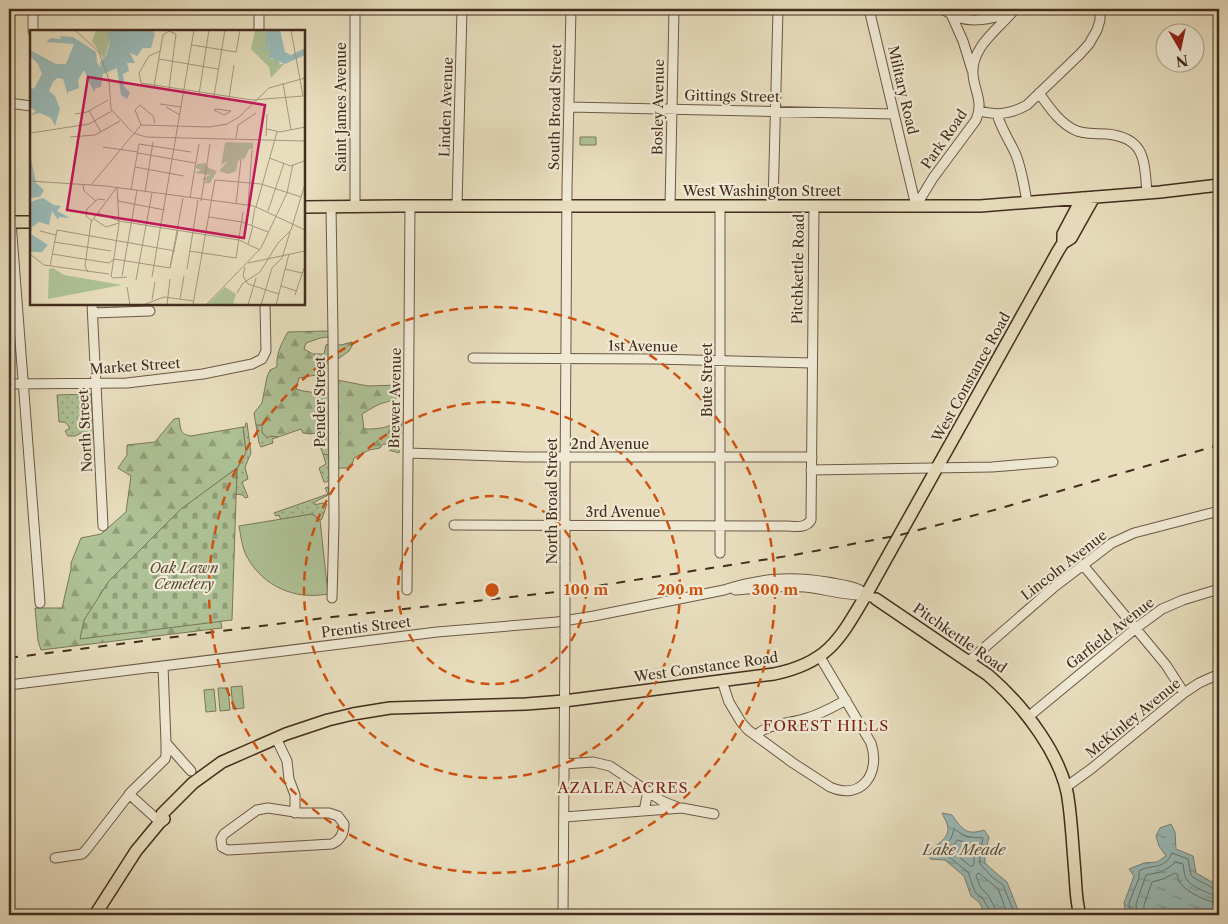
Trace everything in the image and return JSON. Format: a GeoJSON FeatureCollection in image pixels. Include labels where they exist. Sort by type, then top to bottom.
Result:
{"type":"FeatureCollection","features":[{"type":"Feature","properties":{"kind":"main road","name":"West Washington Street"},"geometry":{"type":"LineString","coordinates":[[305,207],[980,206],[1219,185]]}},
{"type":"Feature","properties":{"kind":"main road","name":"West Constance Road"},"geometry":{"type":"LineString","coordinates":[[95,915],[136,851],[160,822],[162,814],[193,782],[235,755],[276,738],[328,720],[374,710],[564,701],[787,672],[820,657],[836,642],[871,597],[937,468],[1040,283],[1063,243],[1070,238],[1094,197]]}},
{"type":"Feature","properties":{"kind":"main road","name":"West Constance Road"},"geometry":{"type":"LineString","coordinates":[[1063,243],[1063,234],[1082,198]]}},
{"type":"Feature","properties":{"kind":"main road"},"geometry":{"type":"LineString","coordinates":[[10,222],[30,222]]}},
{"type":"Feature","properties":{"kind":"main road","name":"Pitchkettle Road"},"geometry":{"type":"LineString","coordinates":[[871,597],[969,661],[1003,687],[1040,733],[1058,764],[1070,805],[1080,915]]}},
{"type":"Feature","properties":{"kind":"street"},"geometry":{"type":"LineString","coordinates":[[33,9],[33,30]]}},
{"type":"Feature","properties":{"kind":"street"},"geometry":{"type":"LineString","coordinates":[[259,30],[260,9]]}},
{"type":"Feature","properties":{"kind":"street","name":"Saint James Avenue"},"geometry":{"type":"LineString","coordinates":[[355,9],[355,206]]}},
{"type":"Feature","properties":{"kind":"street","name":"Linden Avenue"},"geometry":{"type":"LineString","coordinates":[[457,206],[462,9]]}},
{"type":"Feature","properties":{"kind":"street","name":"South Broad Street"},"geometry":{"type":"LineString","coordinates":[[566,206],[571,9]]}},
{"type":"Feature","properties":{"kind":"street","name":"Bosley Avenue"},"geometry":{"type":"LineString","coordinates":[[670,206],[674,9]]}},
{"type":"Feature","properties":{"kind":"street"},"geometry":{"type":"LineString","coordinates":[[773,206],[778,9]]}},
{"type":"Feature","properties":{"kind":"street","name":"Military Road"},"geometry":{"type":"LineString","coordinates":[[869,9],[916,206]]}},
{"type":"Feature","properties":{"kind":"street"},"geometry":{"type":"LineString","coordinates":[[942,9],[959,18],[979,20],[1014,10]]}},
{"type":"Feature","properties":{"kind":"street"},"geometry":{"type":"LineString","coordinates":[[980,111],[997,114],[1010,113],[1027,105],[1089,44],[1097,30],[1100,20],[1100,9]]}},
{"type":"Feature","properties":{"kind":"street"},"geometry":{"type":"LineString","coordinates":[[973,74],[977,55],[993,32],[1014,10]]}},
{"type":"Feature","properties":{"kind":"street","name":"Park Road"},"geometry":{"type":"LineString","coordinates":[[916,206],[933,178],[976,120],[980,111],[980,102],[973,74],[963,41],[951,14]]}},
{"type":"Feature","properties":{"kind":"street"},"geometry":{"type":"LineString","coordinates":[[1039,93],[1057,116],[1072,128],[1084,132],[1123,137],[1136,146],[1145,163],[1148,192]]}},
{"type":"Feature","properties":{"kind":"street"},"geometry":{"type":"LineString","coordinates":[[9,103],[30,106]]}},
{"type":"Feature","properties":{"kind":"street","name":"Gittings Street"},"geometry":{"type":"LineString","coordinates":[[569,107],[894,114]]}},
{"type":"Feature","properties":{"kind":"street"},"geometry":{"type":"LineString","coordinates":[[997,114],[1020,167],[1027,202]]}},
{"type":"Feature","properties":{"kind":"street","name":"Pender Street"},"geometry":{"type":"LineString","coordinates":[[331,206],[334,336],[332,598]]}},
{"type":"Feature","properties":{"kind":"street","name":"Brewer Avenue"},"geometry":{"type":"LineString","coordinates":[[407,590],[410,206]]}},
{"type":"Feature","properties":{"kind":"street","name":"North Broad Street"},"geometry":{"type":"LineString","coordinates":[[563,915],[566,206]]}},
{"type":"Feature","properties":{"kind":"street","name":"Bute Street"},"geometry":{"type":"LineString","coordinates":[[720,206],[720,553]]}},
{"type":"Feature","properties":{"kind":"street","name":"Pitchkettle Road"},"geometry":{"type":"LineString","coordinates":[[792,526],[807,525],[811,520],[814,207]]}},
{"type":"Feature","properties":{"kind":"street"},"geometry":{"type":"LineString","coordinates":[[10,222],[40,603]]}},
{"type":"Feature","properties":{"kind":"street","name":"Market Street"},"geometry":{"type":"LineString","coordinates":[[9,384],[127,383],[203,374],[252,364],[262,360],[266,346],[265,305]]}},
{"type":"Feature","properties":{"kind":"street"},"geometry":{"type":"LineString","coordinates":[[92,309],[150,311]]}},
{"type":"Feature","properties":{"kind":"street","name":"North Street"},"geometry":{"type":"LineString","coordinates":[[92,309],[103,526]]}},
{"type":"Feature","properties":{"kind":"street","name":"1st Avenue"},"geometry":{"type":"LineString","coordinates":[[473,358],[812,363]]}},
{"type":"Feature","properties":{"kind":"street","name":"2nd Avenue"},"geometry":{"type":"LineString","coordinates":[[409,453],[516,457],[812,457]]}},
{"type":"Feature","properties":{"kind":"street"},"geometry":{"type":"LineString","coordinates":[[812,470],[992,467],[1053,462]]}},
{"type":"Feature","properties":{"kind":"street","name":"Lincoln Avenue"},"geometry":{"type":"LineString","coordinates":[[969,661],[1032,606],[1112,543],[1134,533],[1219,510]]}},
{"type":"Feature","properties":{"kind":"street","name":"3rd Avenue"},"geometry":{"type":"LineString","coordinates":[[454,525],[792,526]]}},
{"type":"Feature","properties":{"kind":"street"},"geometry":{"type":"LineString","coordinates":[[1083,565],[1166,665],[1184,693]]}},
{"type":"Feature","properties":{"kind":"street","name":"Prentis Street"},"geometry":{"type":"LineString","coordinates":[[9,685],[437,632],[557,622],[724,590],[750,582],[792,579],[812,580],[842,585],[859,590],[871,597]]}},
{"type":"Feature","properties":{"kind":"street","name":"Garfield Avenue"},"geometry":{"type":"LineString","coordinates":[[1028,716],[1162,609],[1173,603],[1219,589]]}},
{"type":"Feature","properties":{"kind":"street"},"geometry":{"type":"LineString","coordinates":[[722,681],[734,712],[741,722],[756,736],[830,787],[843,790],[858,787],[868,780],[872,773],[874,750],[820,657]]}},
{"type":"Feature","properties":{"kind":"street"},"geometry":{"type":"LineString","coordinates":[[55,858],[82,854],[129,794],[166,756],[163,666]]}},
{"type":"Feature","properties":{"kind":"street","name":"McKinley Avenue"},"geometry":{"type":"LineString","coordinates":[[1066,787],[1184,693],[1219,674]]}},
{"type":"Feature","properties":{"kind":"street"},"geometry":{"type":"LineString","coordinates":[[756,736],[768,727],[804,719],[826,711],[846,700]]}},
{"type":"Feature","properties":{"kind":"street"},"geometry":{"type":"LineString","coordinates":[[276,738],[287,762],[289,779],[295,795],[295,812]]}},
{"type":"Feature","properties":{"kind":"street"},"geometry":{"type":"LineString","coordinates":[[166,742],[191,771]]}},
{"type":"Feature","properties":{"kind":"street"},"geometry":{"type":"LineString","coordinates":[[564,764],[593,762],[610,766],[662,801],[682,808],[714,814]]}},
{"type":"Feature","properties":{"kind":"street"},"geometry":{"type":"LineString","coordinates":[[644,811],[648,791]]}},
{"type":"Feature","properties":{"kind":"street"},"geometry":{"type":"LineString","coordinates":[[129,794],[160,822]]}},
{"type":"Feature","properties":{"kind":"street"},"geometry":{"type":"LineString","coordinates":[[268,808],[295,812],[333,814],[338,816],[344,824],[342,834],[332,844],[228,850],[222,846],[221,839],[224,834],[257,810],[268,808]]}},
{"type":"Feature","properties":{"kind":"street"},"geometry":{"type":"LineString","coordinates":[[564,817],[682,808]]}},
{"type":"Feature","properties":{"kind":"green space"},"geometry":{"type":"Polygon","coordinates":[[[580,137],[596,137],[596,145],[580,145],[580,137]]]}},
{"type":"Feature","properties":{"kind":"green space"},"geometry":{"type":"Polygon","coordinates":[[[99,305],[133,305],[133,308],[99,309],[99,305]]]}},
{"type":"Feature","properties":{"kind":"green space"},"geometry":{"type":"Polygon","coordinates":[[[288,332],[330,332],[328,337],[306,343],[304,349],[313,354],[324,354],[326,345],[341,345],[352,342],[353,344],[349,351],[331,364],[317,364],[316,375],[299,378],[296,389],[324,394],[336,390],[337,380],[368,386],[399,385],[400,393],[395,399],[377,405],[362,414],[364,429],[382,428],[398,420],[402,421],[399,453],[389,450],[391,447],[383,444],[380,448],[369,450],[354,458],[352,465],[346,468],[335,468],[335,456],[323,454],[315,433],[303,433],[301,429],[278,437],[271,436],[267,438],[262,432],[262,425],[256,425],[254,413],[262,403],[267,377],[270,370],[277,367],[277,358],[288,332]]]}},
{"type":"Feature","properties":{"kind":"green space"},"geometry":{"type":"Polygon","coordinates":[[[91,394],[94,438],[86,439],[81,433],[75,436],[68,436],[65,431],[70,428],[65,422],[59,422],[57,395],[91,394]]]}},
{"type":"Feature","properties":{"kind":"green space"},"geometry":{"type":"Polygon","coordinates":[[[179,418],[182,432],[191,436],[243,427],[246,453],[237,468],[199,496],[164,526],[124,566],[220,617],[222,628],[41,650],[38,641],[35,608],[62,608],[71,563],[81,538],[101,534],[126,512],[131,476],[118,468],[127,455],[127,445],[155,442],[174,419],[179,418]]]}},
{"type":"Feature","properties":{"kind":"green space"},"geometry":{"type":"Polygon","coordinates":[[[246,423],[251,453],[245,467],[248,479],[242,482],[248,497],[245,498],[243,495],[236,494],[237,468],[240,464],[245,444],[243,427],[245,427],[246,423]]]}},
{"type":"Feature","properties":{"kind":"green space"},"geometry":{"type":"Polygon","coordinates":[[[256,425],[262,425],[271,436],[278,437],[272,439],[273,443],[261,447],[256,425]]]}},
{"type":"Feature","properties":{"kind":"green space"},"geometry":{"type":"Polygon","coordinates":[[[323,454],[329,455],[330,478],[327,482],[324,482],[319,468],[326,464],[323,454]]]}},
{"type":"Feature","properties":{"kind":"green space","name":"Oak Lawn Cemetery"},"geometry":{"type":"Polygon","coordinates":[[[237,468],[232,620],[80,639],[84,620],[109,581],[181,509],[237,468]]]}},
{"type":"Feature","properties":{"kind":"green space"},"geometry":{"type":"Polygon","coordinates":[[[328,487],[329,492],[328,495],[315,502],[315,505],[327,504],[320,520],[312,514],[281,520],[279,515],[276,516],[274,513],[328,494],[325,488],[328,487]]]}},
{"type":"Feature","properties":{"kind":"green space"},"geometry":{"type":"Polygon","coordinates":[[[312,514],[320,520],[328,594],[304,595],[292,593],[271,583],[254,567],[245,554],[242,542],[239,526],[312,514]]]}},
{"type":"Feature","properties":{"kind":"green space"},"geometry":{"type":"Polygon","coordinates":[[[242,686],[244,708],[233,709],[231,687],[242,686]]]}},
{"type":"Feature","properties":{"kind":"green space"},"geometry":{"type":"Polygon","coordinates":[[[218,688],[228,688],[230,710],[220,711],[218,688]]]}},
{"type":"Feature","properties":{"kind":"green space"},"geometry":{"type":"Polygon","coordinates":[[[214,689],[216,711],[206,712],[204,690],[214,689]]]}},
{"type":"Feature","properties":{"kind":"water","name":"Lake Meade"},"geometry":{"type":"Polygon","coordinates":[[[942,813],[952,815],[969,832],[984,830],[989,837],[985,853],[985,863],[1007,882],[1020,915],[986,915],[979,902],[971,896],[964,876],[945,860],[930,859],[928,851],[946,837],[948,829],[942,813]]]}},
{"type":"Feature","properties":{"kind":"water"},"geometry":{"type":"Polygon","coordinates":[[[1171,824],[1175,832],[1176,849],[1193,856],[1196,873],[1219,886],[1219,915],[1126,915],[1124,903],[1134,876],[1129,869],[1144,863],[1157,862],[1166,856],[1159,846],[1156,836],[1160,828],[1171,824]]]}},
{"type":"Feature","properties":{"kind":"railway"},"geometry":{"type":"LineString","coordinates":[[9,658],[332,617],[565,591],[794,555],[900,535],[998,509],[1219,445]]}},
{"type":"Feature","properties":{"kind":"district","name":"FOREST HILLS"},"geometry":{"type":"Point","coordinates":[826,726]}},
{"type":"Feature","properties":{"kind":"district","name":"AZALEA ACRES"},"geometry":{"type":"Point","coordinates":[623,788]}}]}
